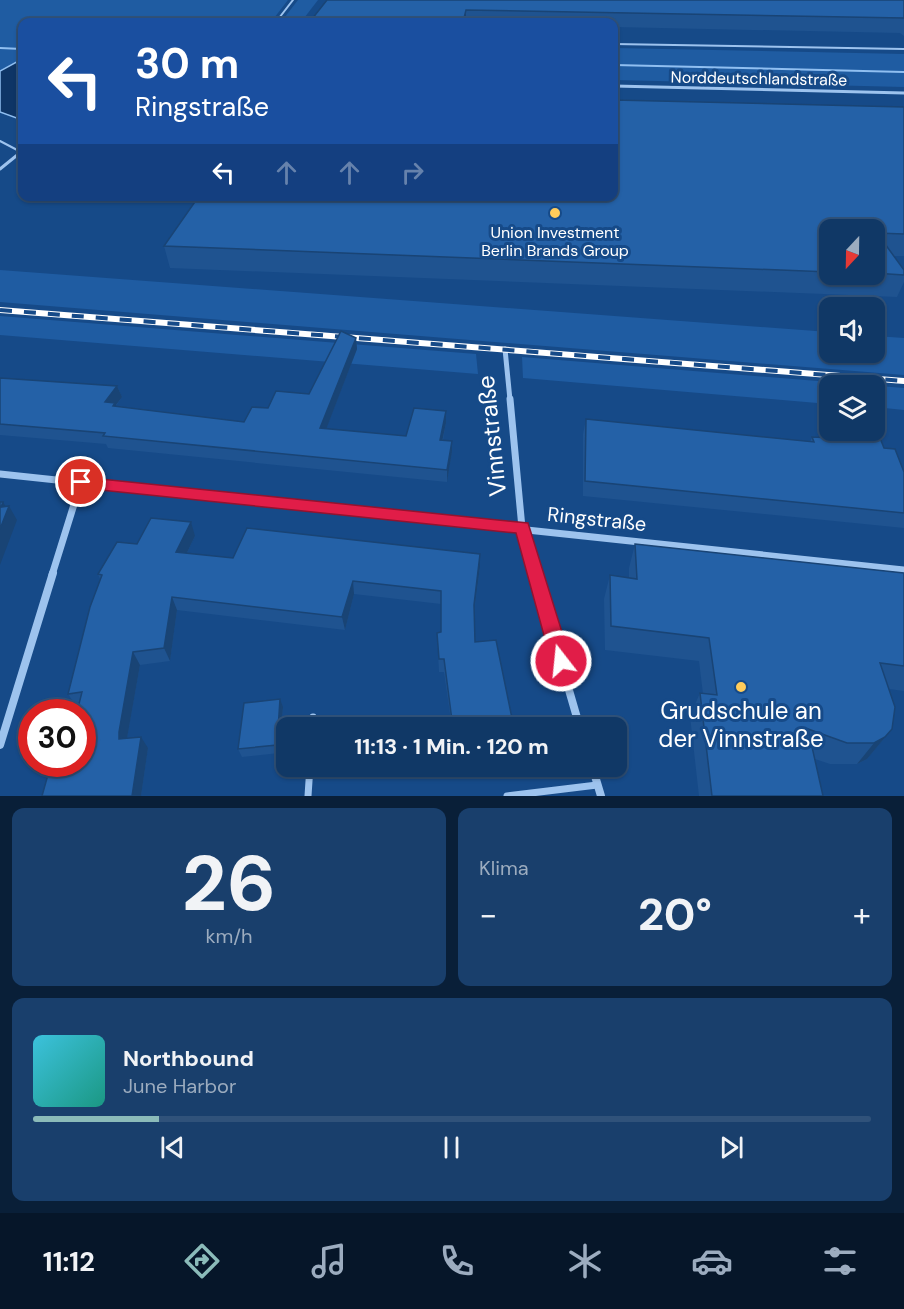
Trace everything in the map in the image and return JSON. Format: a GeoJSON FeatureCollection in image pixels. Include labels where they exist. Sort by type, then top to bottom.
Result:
{"type":"FeatureCollection","features":[{"type":"Feature","properties":{"kind":"street","name":"Norddeutschlandstraße"},"geometry":{"type":"LineString","coordinates":[[618,86],[904,93]]}},
{"type":"Feature","properties":{"kind":"street","name":"Vinnstraße"},"geometry":{"type":"LineString","coordinates":[[505,349],[522,528],[577,717]]}},
{"type":"Feature","properties":{"kind":"street","name":"Ringstraße"},"geometry":{"type":"LineString","coordinates":[[0,474],[904,570]]}},
{"type":"Feature","properties":{"kind":"street"},"geometry":{"type":"LineString","coordinates":[[0,745],[81,482]]}},
{"type":"Feature","properties":{"kind":"street"},"geometry":{"type":"LineString","coordinates":[[595,777],[601,796]]}},
{"type":"Feature","properties":{"kind":"lane"},"geometry":{"type":"LineString","coordinates":[[279,18],[294,0]]}},
{"type":"Feature","properties":{"kind":"lane"},"geometry":{"type":"LineString","coordinates":[[618,44],[904,49]]}},
{"type":"Feature","properties":{"kind":"lane"},"geometry":{"type":"LineString","coordinates":[[0,141],[18,150]]}},
{"type":"Feature","properties":{"kind":"lane"},"geometry":{"type":"LineString","coordinates":[[0,169],[18,154]]}},
{"type":"Feature","properties":{"kind":"lane"},"geometry":{"type":"LineString","coordinates":[[308,796],[309,777]]}},
{"type":"Feature","properties":{"kind":"lane"},"geometry":{"type":"LineString","coordinates":[[507,796],[597,785]]}},
{"type":"Feature","properties":{"kind":"shaded area"},"geometry":{"type":"Polygon","coordinates":[[[0,0],[288,0],[274,18],[18,18],[18,61],[0,71],[0,0]]]}},
{"type":"Feature","properties":{"kind":"shaded area"},"geometry":{"type":"Polygon","coordinates":[[[298,0],[318,0],[304,18],[284,18],[298,0]]]}},
{"type":"Feature","properties":{"kind":"shaded area"},"geometry":{"type":"Polygon","coordinates":[[[618,48],[904,54],[904,87],[618,80],[618,48]]]}},
{"type":"Feature","properties":{"kind":"shaded area"},"geometry":{"type":"Polygon","coordinates":[[[18,61],[18,119],[0,112],[0,71],[18,61]]]}},
{"type":"Feature","properties":{"kind":"shaded area"},"geometry":{"type":"Polygon","coordinates":[[[0,270],[819,331],[819,363],[885,363],[885,337],[904,338],[904,375],[0,302],[0,270]]]}},
{"type":"Feature","properties":{"kind":"shaded area"},"geometry":{"type":"Polygon","coordinates":[[[0,316],[476,354],[478,374],[0,335],[0,316]]]}},
{"type":"Feature","properties":{"kind":"shaded area"},"geometry":{"type":"Polygon","coordinates":[[[522,357],[819,381],[819,403],[523,378],[522,357]]]}},
{"type":"Feature","properties":{"kind":"shaded area"},"geometry":{"type":"Polygon","coordinates":[[[885,386],[904,388],[904,410],[885,408],[885,386]]]}},
{"type":"Feature","properties":{"kind":"building"},"geometry":{"type":"Polygon","coordinates":[[[327,0],[904,0],[904,18],[466,10],[464,18],[313,18],[327,0]]]}},
{"type":"Feature","properties":{"kind":"building","name":"Union Investment Berlin Brands Group"},"geometry":{"type":"Polygon","coordinates":[[[618,100],[904,107],[904,234],[885,233],[885,219],[819,219],[819,272],[164,246],[196,201],[618,201],[618,100]]]}},
{"type":"Feature","properties":{"kind":"building","name":"Union Investment Berlin Brands Group"},"geometry":{"type":"Polygon","coordinates":[[[885,244],[904,270],[904,275],[885,274],[885,244]]]}},
{"type":"Feature","properties":{"kind":"building"},"geometry":{"type":"Polygon","coordinates":[[[341,331],[356,338],[320,428],[406,436],[414,408],[446,411],[440,440],[452,441],[447,470],[0,424],[0,378],[117,386],[105,402],[115,403],[113,406],[244,422],[252,407],[268,408],[276,391],[309,394],[341,331]]]}},
{"type":"Feature","properties":{"kind":"building"},"geometry":{"type":"Polygon","coordinates":[[[586,419],[814,442],[812,437],[819,437],[819,441],[881,441],[884,448],[895,449],[904,472],[904,513],[585,481],[586,419]]]}},
{"type":"Feature","properties":{"kind":"building"},"geometry":{"type":"Polygon","coordinates":[[[0,502],[3,502],[1,507],[9,506],[0,529],[0,502]]]}},
{"type":"Feature","properties":{"kind":"building"},"geometry":{"type":"Polygon","coordinates":[[[151,518],[191,522],[176,552],[233,558],[247,528],[480,554],[474,605],[475,642],[496,640],[512,717],[452,717],[444,659],[439,659],[437,633],[441,632],[441,591],[353,581],[342,617],[172,597],[164,648],[133,652],[119,732],[119,739],[141,737],[132,796],[42,796],[47,777],[96,777],[96,699],[80,699],[82,692],[68,694],[90,607],[102,575],[98,574],[117,542],[137,544],[151,518]]]}},
{"type":"Feature","properties":{"kind":"building"},"geometry":{"type":"Polygon","coordinates":[[[635,544],[904,573],[904,666],[880,663],[895,707],[892,729],[885,737],[874,743],[847,743],[808,729],[823,796],[712,796],[700,693],[717,695],[709,638],[611,626],[610,575],[637,579],[635,544]]]}},
{"type":"Feature","properties":{"kind":"building"},"geometry":{"type":"Polygon","coordinates":[[[280,699],[279,717],[276,717],[276,745],[238,749],[244,703],[280,699]]]}},
{"type":"Feature","properties":{"kind":"waterway"},"geometry":{"type":"LineString","coordinates":[[0,48],[18,49]]}},
{"type":"Feature","properties":{"kind":"waterway"},"geometry":{"type":"LineString","coordinates":[[618,65],[904,72]]}},
{"type":"Feature","properties":{"kind":"railway"},"geometry":{"type":"LineString","coordinates":[[0,310],[904,381]]}},
{"type":"Feature","properties":{"kind":"place","name":"Union Investment Berlin Brands Group"},"geometry":{"type":"Point","coordinates":[555,213]}},
{"type":"Feature","properties":{"kind":"place","name":"Grudschule an der Vinnstraße"},"geometry":{"type":"Point","coordinates":[741,687]}},
{"type":"Feature","properties":{"kind":"route"},"geometry":{"type":"LineString","coordinates":[[81,482],[522,528],[561,661]]}}]}
